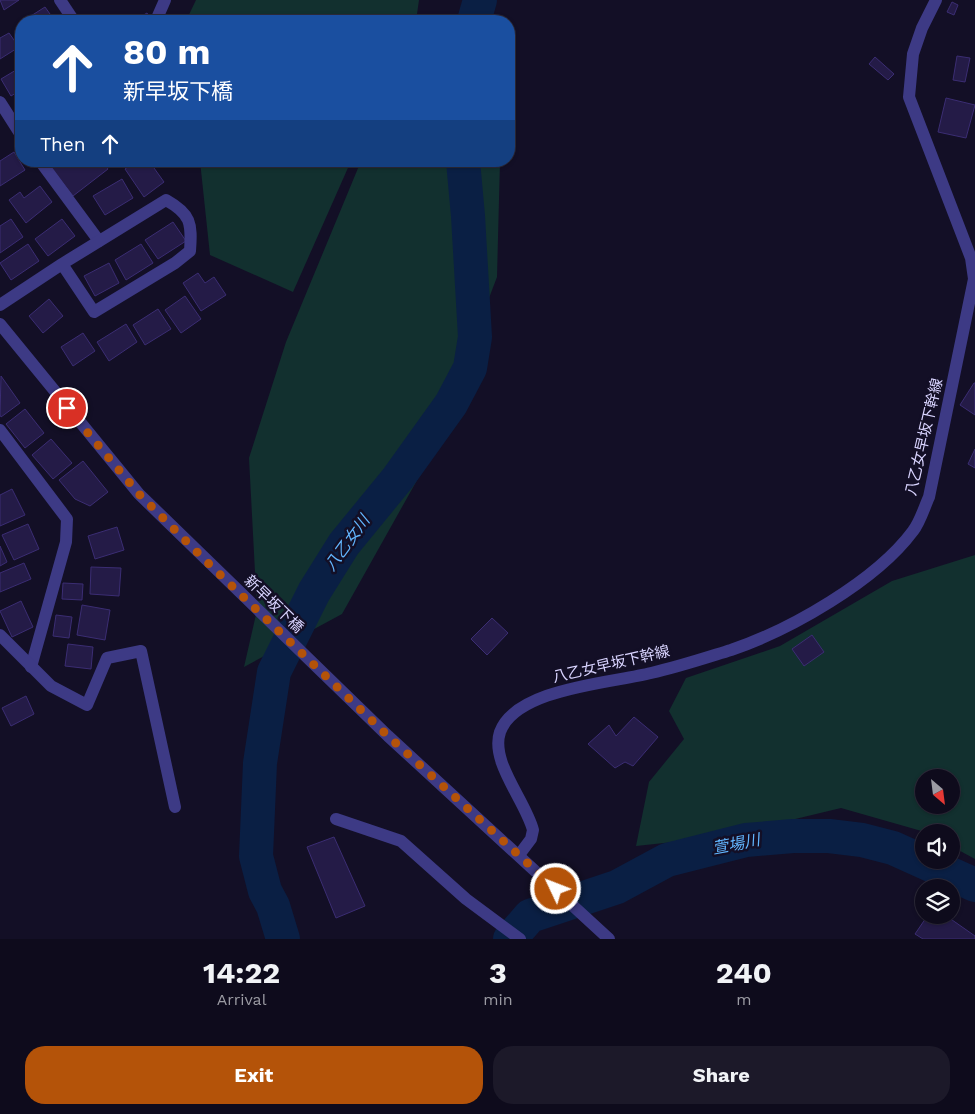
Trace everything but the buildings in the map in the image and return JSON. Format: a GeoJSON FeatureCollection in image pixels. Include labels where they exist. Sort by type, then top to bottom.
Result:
{"type":"FeatureCollection","features":[{"type":"Feature","properties":{"kind":"street"},"geometry":{"type":"LineString","coordinates":[[60,0],[70,15]]}},
{"type":"Feature","properties":{"kind":"street"},"geometry":{"type":"LineString","coordinates":[[158,15],[165,0]]}},
{"type":"Feature","properties":{"kind":"street","name":"八乙女早坂下幹線"},"geometry":{"type":"LineString","coordinates":[[519,855],[531,839],[533,830],[498,755],[501,731],[508,719],[538,698],[582,686],[650,673],[697,660],[733,649],[794,623],[816,611],[894,554],[915,529],[929,497],[974,279],[971,258],[909,97],[914,54],[922,28],[936,0]]}},
{"type":"Feature","properties":{"kind":"street"},"geometry":{"type":"LineString","coordinates":[[0,102],[15,126]]}},
{"type":"Feature","properties":{"kind":"street"},"geometry":{"type":"LineString","coordinates":[[44,167],[99,241]]}},
{"type":"Feature","properties":{"kind":"street"},"geometry":{"type":"LineString","coordinates":[[0,305],[62,264],[166,200],[182,209],[192,228],[190,251],[175,263],[94,312],[62,264]]}},
{"type":"Feature","properties":{"kind":"street","name":"新早坂下橋"},"geometry":{"type":"LineString","coordinates":[[0,324],[139,494],[388,736],[609,939]]}},
{"type":"Feature","properties":{"kind":"street"},"geometry":{"type":"LineString","coordinates":[[0,430],[67,519],[66,542],[31,667]]}},
{"type":"Feature","properties":{"kind":"street"},"geometry":{"type":"LineString","coordinates":[[0,634],[51,686],[87,705],[107,658],[141,651],[175,807]]}},
{"type":"Feature","properties":{"kind":"street"},"geometry":{"type":"LineString","coordinates":[[336,819],[401,841],[466,899],[520,939]]}},
{"type":"Feature","properties":{"kind":"green space"},"geometry":{"type":"Polygon","coordinates":[[[196,0],[419,0],[417,15],[189,15],[196,0]]]}},
{"type":"Feature","properties":{"kind":"green space"},"geometry":{"type":"Polygon","coordinates":[[[201,167],[348,167],[293,292],[210,255],[201,167]]]}},
{"type":"Feature","properties":{"kind":"green space"},"geometry":{"type":"Polygon","coordinates":[[[359,167],[500,167],[497,277],[425,466],[342,614],[244,667],[257,610],[249,458],[286,342],[359,167]]]}},
{"type":"Feature","properties":{"kind":"green space"},"geometry":{"type":"Polygon","coordinates":[[[975,555],[975,859],[960,851],[960,824],[915,824],[915,829],[841,808],[720,837],[636,846],[649,782],[684,739],[669,711],[686,678],[780,646],[892,581],[975,555]]]}},
{"type":"Feature","properties":{"kind":"waterway","name":"八乙女川"},"geometry":{"type":"LineString","coordinates":[[476,15],[480,0]]}},
{"type":"Feature","properties":{"kind":"waterway","name":"八乙女川"},"geometry":{"type":"LineString","coordinates":[[283,939],[273,906],[265,891],[256,856],[260,763],[274,672],[314,592],[344,544],[398,478],[451,404],[470,368],[475,337],[464,167]]}},
{"type":"Feature","properties":{"kind":"waterway","name":"萱場川"},"geometry":{"type":"LineString","coordinates":[[510,939],[530,916],[617,887],[667,860],[746,840],[793,836],[829,836],[862,840],[893,848],[975,885]]}},
{"type":"Feature","properties":{"kind":"route"},"geometry":{"type":"LineString","coordinates":[[67,408],[139,494],[209,564],[388,736],[556,889]]}}]}
